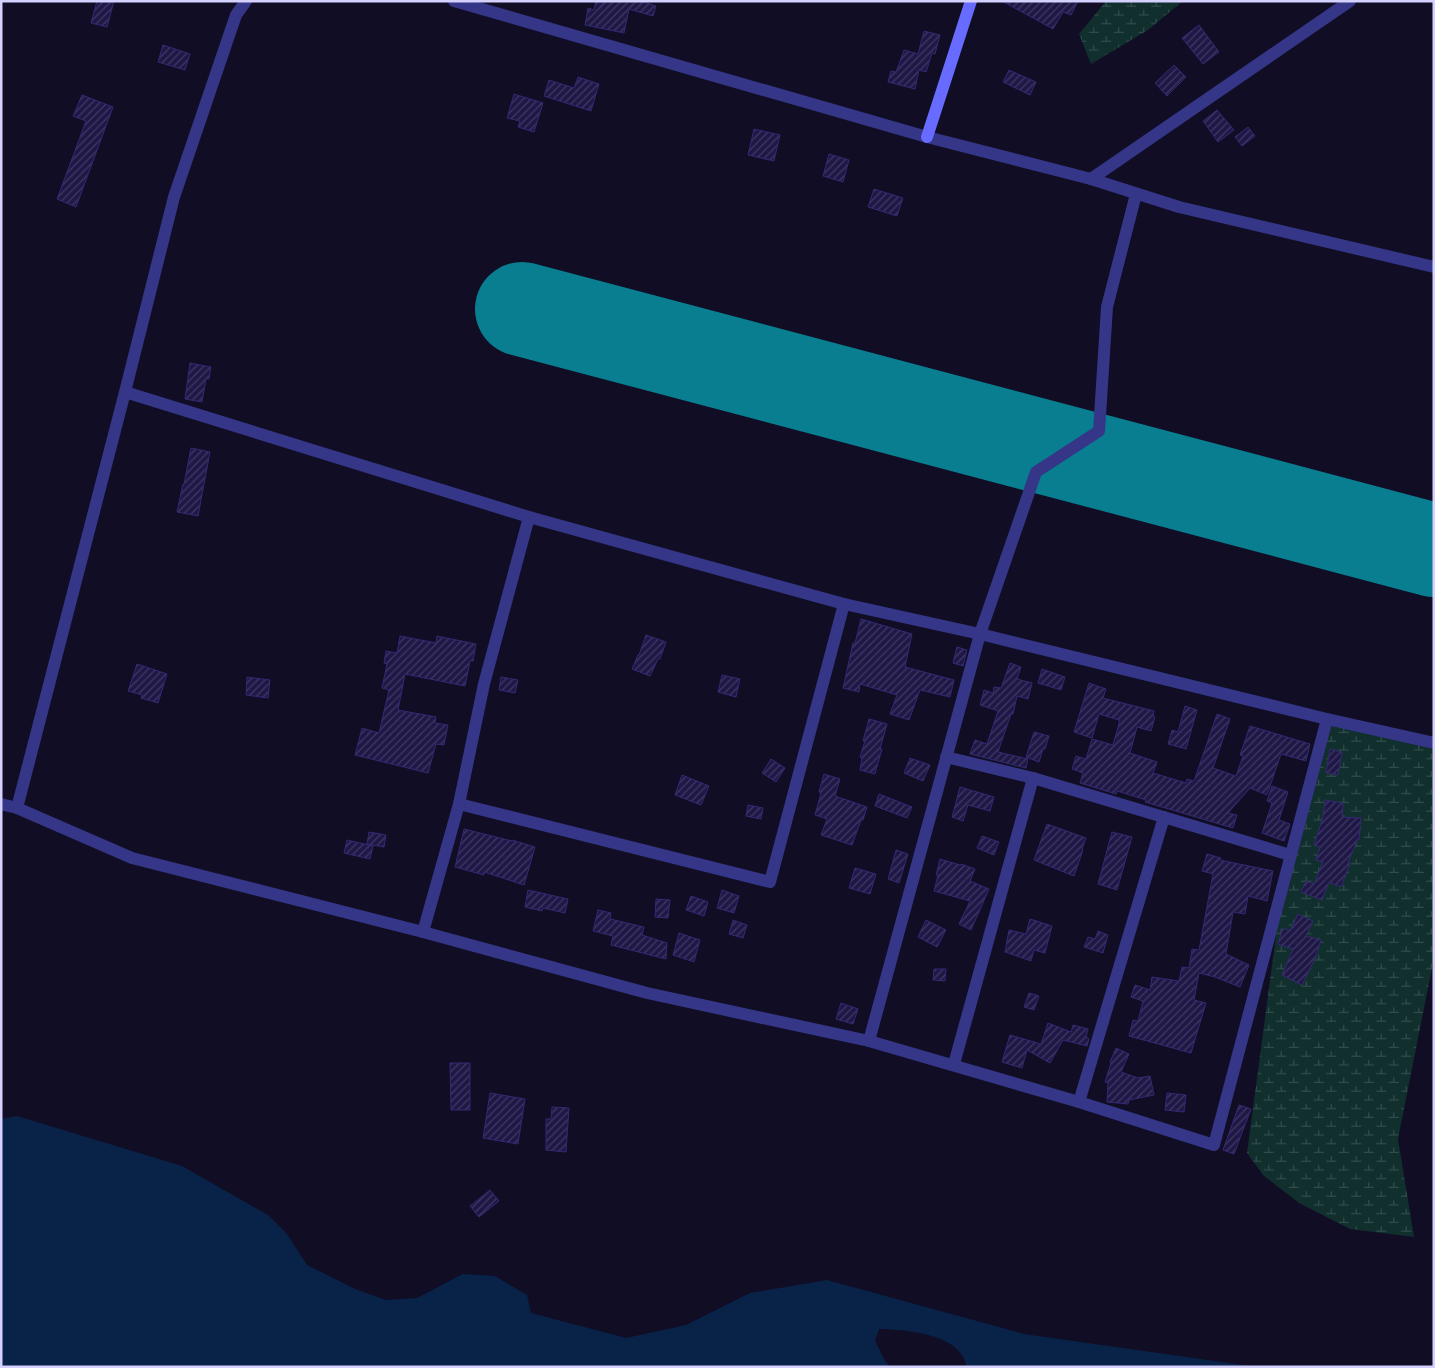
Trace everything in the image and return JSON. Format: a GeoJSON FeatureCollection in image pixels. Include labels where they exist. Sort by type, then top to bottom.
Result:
{"type":"FeatureCollection","features":[{"type":"Feature","properties":{"kind":"main road"},"geometry":{"type":"LineString","coordinates":[[927,137],[971,1]]}},
{"type":"Feature","properties":{"kind":"street"},"geometry":{"type":"LineString","coordinates":[[17,808],[174,197],[236,15],[246,1]]}},
{"type":"Feature","properties":{"kind":"street"},"geometry":{"type":"LineString","coordinates":[[454,1],[927,137],[1091,179],[1180,207],[1434,267]]}},
{"type":"Feature","properties":{"kind":"street"},"geometry":{"type":"LineString","coordinates":[[1091,179],[1350,1]]}},
{"type":"Feature","properties":{"kind":"street"},"geometry":{"type":"LineString","coordinates":[[869,1041],[980,634],[1036,472],[1099,431],[1107,306],[1136,194]]}},
{"type":"Feature","properties":{"kind":"street"},"geometry":{"type":"LineString","coordinates":[[125,392],[529,518],[844,604],[980,634],[1327,719],[1434,742]]}},
{"type":"Feature","properties":{"kind":"street"},"geometry":{"type":"LineString","coordinates":[[423,932],[459,804],[484,684],[529,518]]}},
{"type":"Feature","properties":{"kind":"street"},"geometry":{"type":"LineString","coordinates":[[459,804],[770,882],[844,604]]}},
{"type":"Feature","properties":{"kind":"street"},"geometry":{"type":"LineString","coordinates":[[1,804],[17,808],[132,858],[423,932],[647,993],[869,1041],[954,1064],[1214,1145],[1327,719]]}},
{"type":"Feature","properties":{"kind":"street"},"geometry":{"type":"LineString","coordinates":[[946,757],[1033,778],[1290,855]]}},
{"type":"Feature","properties":{"kind":"street"},"geometry":{"type":"LineString","coordinates":[[954,1064],[1033,778]]}},
{"type":"Feature","properties":{"kind":"street"},"geometry":{"type":"LineString","coordinates":[[1079,1102],[1164,817]]}},
{"type":"Feature","properties":{"kind":"green space"},"geometry":{"type":"Polygon","coordinates":[[[1106,1],[1183,1],[1148,30],[1091,64],[1079,34],[1106,1]]]}},
{"type":"Feature","properties":{"kind":"green space"},"geometry":{"type":"Polygon","coordinates":[[[1331,723],[1434,743],[1434,958],[1398,1139],[1414,1237],[1350,1229],[1299,1203],[1263,1175],[1247,1153],[1277,928],[1331,723]]]}},
{"type":"Feature","properties":{"kind":"water"},"geometry":{"type":"Polygon","coordinates":[[[17,1116],[182,1166],[268,1215],[287,1234],[307,1265],[355,1289],[386,1300],[417,1298],[463,1274],[495,1276],[527,1295],[531,1313],[626,1338],[686,1325],[750,1293],[827,1280],[1024,1334],[1257,1367],[967,1367],[962,1356],[954,1347],[943,1340],[917,1332],[879,1329],[875,1341],[890,1367],[1,1367],[1,1119],[17,1116]]]}},
{"type":"Feature","properties":{"kind":"building"},"geometry":{"type":"Polygon","coordinates":[[[97,1],[114,1],[107,27],[91,23],[97,1]]]}},
{"type":"Feature","properties":{"kind":"building"},"geometry":{"type":"Polygon","coordinates":[[[596,1],[641,1],[656,6],[653,16],[629,9],[624,33],[585,25],[588,8],[594,10],[596,1]]]}},
{"type":"Feature","properties":{"kind":"building"},"geometry":{"type":"Polygon","coordinates":[[[1002,1],[1078,1],[1071,15],[1063,12],[1053,29],[1002,1]]]}},
{"type":"Feature","properties":{"kind":"building"},"geometry":{"type":"Polygon","coordinates":[[[1199,25],[1219,52],[1203,64],[1182,38],[1199,25]]]}},
{"type":"Feature","properties":{"kind":"building"},"geometry":{"type":"Polygon","coordinates":[[[924,31],[940,35],[935,54],[932,53],[926,72],[919,70],[915,89],[888,82],[891,71],[896,72],[904,50],[918,54],[924,31]]]}},
{"type":"Feature","properties":{"kind":"building"},"geometry":{"type":"Polygon","coordinates":[[[163,45],[190,54],[185,70],[158,62],[163,45]]]}},
{"type":"Feature","properties":{"kind":"building"},"geometry":{"type":"Polygon","coordinates":[[[1174,65],[1186,77],[1167,96],[1155,83],[1174,65]]]}},
{"type":"Feature","properties":{"kind":"building"},"geometry":{"type":"Polygon","coordinates":[[[1009,70],[1036,82],[1030,95],[1003,82],[1009,70]]]}},
{"type":"Feature","properties":{"kind":"building"},"geometry":{"type":"Polygon","coordinates":[[[578,77],[599,84],[591,111],[544,96],[549,80],[574,88],[578,77]]]}},
{"type":"Feature","properties":{"kind":"building"},"geometry":{"type":"Polygon","coordinates":[[[514,94],[543,103],[534,132],[518,127],[520,121],[507,118],[514,94]]]}},
{"type":"Feature","properties":{"kind":"building"},"geometry":{"type":"Polygon","coordinates":[[[82,95],[113,107],[76,207],[57,199],[86,121],[73,116],[82,95]]]}},
{"type":"Feature","properties":{"kind":"building"},"geometry":{"type":"Polygon","coordinates":[[[1217,110],[1234,130],[1218,142],[1203,121],[1217,110]]]}},
{"type":"Feature","properties":{"kind":"building"},"geometry":{"type":"Polygon","coordinates":[[[1248,127],[1255,136],[1242,146],[1235,137],[1248,127]]]}},
{"type":"Feature","properties":{"kind":"building"},"geometry":{"type":"Polygon","coordinates":[[[754,129],[780,135],[774,161],[748,155],[754,129]]]}},
{"type":"Feature","properties":{"kind":"building"},"geometry":{"type":"Polygon","coordinates":[[[829,154],[849,160],[843,182],[823,176],[829,154]]]}},
{"type":"Feature","properties":{"kind":"building"},"geometry":{"type":"Polygon","coordinates":[[[874,189],[903,198],[897,216],[868,207],[874,189]]]}},
{"type":"Feature","properties":{"kind":"building"},"geometry":{"type":"Polygon","coordinates":[[[190,363],[211,367],[209,379],[206,379],[202,402],[185,399],[190,363]]]}},
{"type":"Feature","properties":{"kind":"building"},"geometry":{"type":"Polygon","coordinates":[[[191,448],[210,452],[198,516],[177,512],[191,448]]]}},
{"type":"Feature","properties":{"kind":"building"},"geometry":{"type":"Polygon","coordinates":[[[861,619],[912,634],[905,667],[954,680],[950,697],[920,690],[909,720],[890,714],[897,695],[860,684],[859,692],[843,688],[853,643],[855,643],[861,619]]]}},
{"type":"Feature","properties":{"kind":"building"},"geometry":{"type":"Polygon","coordinates":[[[646,635],[666,642],[660,659],[658,659],[650,676],[632,669],[646,635]]]}},
{"type":"Feature","properties":{"kind":"building"},"geometry":{"type":"Polygon","coordinates":[[[400,636],[436,643],[437,636],[476,644],[465,686],[405,674],[398,710],[436,717],[435,723],[448,725],[444,745],[436,744],[428,773],[355,755],[362,728],[379,733],[389,690],[382,688],[387,664],[384,663],[386,651],[397,653],[400,636]]]}},
{"type":"Feature","properties":{"kind":"building"},"geometry":{"type":"Polygon","coordinates":[[[957,647],[967,650],[963,666],[953,663],[957,647]]]}},
{"type":"Feature","properties":{"kind":"building"},"geometry":{"type":"Polygon","coordinates":[[[1010,663],[1021,667],[1017,679],[1032,683],[1028,699],[1017,696],[1013,714],[1011,714],[998,752],[1028,759],[1026,768],[970,754],[975,740],[987,744],[998,711],[980,705],[984,690],[993,693],[994,687],[1001,688],[1010,663]]]}},
{"type":"Feature","properties":{"kind":"building"},"geometry":{"type":"Polygon","coordinates":[[[137,664],[167,674],[158,703],[141,698],[142,695],[128,691],[137,664]]]}},
{"type":"Feature","properties":{"kind":"building"},"geometry":{"type":"Polygon","coordinates":[[[1042,669],[1065,677],[1061,690],[1038,683],[1042,669]]]}},
{"type":"Feature","properties":{"kind":"building"},"geometry":{"type":"Polygon","coordinates":[[[722,675],[740,679],[736,697],[718,692],[722,675]]]}},
{"type":"Feature","properties":{"kind":"building"},"geometry":{"type":"Polygon","coordinates":[[[247,677],[270,680],[268,698],[246,695],[247,677]]]}},
{"type":"Feature","properties":{"kind":"building"},"geometry":{"type":"Polygon","coordinates":[[[501,677],[518,680],[515,693],[499,690],[501,677]]]}},
{"type":"Feature","properties":{"kind":"building"},"geometry":{"type":"Polygon","coordinates":[[[1089,683],[1106,689],[1103,698],[1154,711],[1153,716],[1155,717],[1151,731],[1137,727],[1130,753],[1157,762],[1153,773],[1186,783],[1187,779],[1194,781],[1217,714],[1230,719],[1213,768],[1236,776],[1243,756],[1240,755],[1250,726],[1310,744],[1306,761],[1281,754],[1267,795],[1250,788],[1228,813],[1237,815],[1233,828],[1145,802],[1146,800],[1117,791],[1116,794],[1080,783],[1083,773],[1072,769],[1076,756],[1086,759],[1092,739],[1113,745],[1119,724],[1119,720],[1099,714],[1092,738],[1074,732],[1089,683]]]}},
{"type":"Feature","properties":{"kind":"building"},"geometry":{"type":"Polygon","coordinates":[[[1185,706],[1197,710],[1186,749],[1168,744],[1172,730],[1178,732],[1185,706]]]}},
{"type":"Feature","properties":{"kind":"building"},"geometry":{"type":"Polygon","coordinates":[[[869,719],[887,724],[875,774],[860,770],[862,758],[860,757],[869,719]]]}},
{"type":"Feature","properties":{"kind":"building"},"geometry":{"type":"Polygon","coordinates":[[[1034,732],[1049,736],[1039,762],[1026,757],[1034,732]]]}},
{"type":"Feature","properties":{"kind":"building"},"geometry":{"type":"Polygon","coordinates":[[[1330,749],[1342,752],[1338,775],[1326,773],[1330,749]]]}},
{"type":"Feature","properties":{"kind":"building"},"geometry":{"type":"Polygon","coordinates":[[[910,758],[930,765],[923,781],[904,773],[910,758]]]}},
{"type":"Feature","properties":{"kind":"building"},"geometry":{"type":"Polygon","coordinates":[[[771,759],[785,768],[776,782],[762,773],[771,759]]]}},
{"type":"Feature","properties":{"kind":"building"},"geometry":{"type":"Polygon","coordinates":[[[824,774],[840,779],[835,796],[867,807],[852,845],[821,835],[827,819],[815,815],[824,774]]]}},
{"type":"Feature","properties":{"kind":"building"},"geometry":{"type":"Polygon","coordinates":[[[682,775],[709,786],[701,805],[675,795],[682,775]]]}},
{"type":"Feature","properties":{"kind":"building"},"geometry":{"type":"Polygon","coordinates":[[[1272,786],[1288,792],[1279,820],[1290,824],[1284,841],[1262,833],[1272,803],[1267,801],[1272,786]]]}},
{"type":"Feature","properties":{"kind":"building"},"geometry":{"type":"Polygon","coordinates":[[[960,787],[994,797],[990,811],[968,805],[963,821],[952,817],[960,787]]]}},
{"type":"Feature","properties":{"kind":"building"},"geometry":{"type":"Polygon","coordinates":[[[879,794],[912,807],[907,818],[875,806],[879,794]]]}},
{"type":"Feature","properties":{"kind":"building"},"geometry":{"type":"Polygon","coordinates":[[[1325,800],[1343,803],[1342,817],[1361,818],[1359,839],[1348,862],[1350,863],[1341,887],[1329,882],[1322,900],[1301,892],[1306,881],[1314,884],[1323,862],[1316,860],[1320,847],[1314,845],[1323,817],[1325,800]]]}},
{"type":"Feature","properties":{"kind":"building"},"geometry":{"type":"Polygon","coordinates":[[[748,805],[763,808],[761,819],[746,816],[748,805]]]}},
{"type":"Feature","properties":{"kind":"building"},"geometry":{"type":"Polygon","coordinates":[[[1047,824],[1086,838],[1074,876],[1034,860],[1047,824]]]}},
{"type":"Feature","properties":{"kind":"building"},"geometry":{"type":"Polygon","coordinates":[[[464,829],[535,847],[524,885],[484,872],[484,875],[455,867],[464,829]]]}},
{"type":"Feature","properties":{"kind":"building"},"geometry":{"type":"Polygon","coordinates":[[[369,832],[386,835],[384,847],[367,844],[369,832]]]}},
{"type":"Feature","properties":{"kind":"building"},"geometry":{"type":"Polygon","coordinates":[[[1112,832],[1132,837],[1117,890],[1098,884],[1112,832]]]}},
{"type":"Feature","properties":{"kind":"building"},"geometry":{"type":"Polygon","coordinates":[[[982,836],[999,842],[994,855],[977,848],[982,836]]]}},
{"type":"Feature","properties":{"kind":"building"},"geometry":{"type":"Polygon","coordinates":[[[347,840],[373,846],[370,859],[344,853],[347,840]]]}},
{"type":"Feature","properties":{"kind":"building"},"geometry":{"type":"Polygon","coordinates":[[[896,850],[908,854],[899,883],[888,879],[896,850]]]}},
{"type":"Feature","properties":{"kind":"building"},"geometry":{"type":"Polygon","coordinates":[[[1207,854],[1221,858],[1220,860],[1273,871],[1267,901],[1248,896],[1245,914],[1233,912],[1226,954],[1249,965],[1240,987],[1199,973],[1194,1000],[1206,1003],[1191,1053],[1129,1036],[1133,1020],[1138,1021],[1143,1001],[1131,997],[1135,985],[1150,990],[1152,977],[1179,981],[1182,967],[1189,968],[1192,949],[1199,950],[1213,874],[1202,871],[1207,854]]]}},
{"type":"Feature","properties":{"kind":"building"},"geometry":{"type":"Polygon","coordinates":[[[940,859],[975,869],[970,881],[989,889],[971,930],[959,924],[970,901],[934,891],[940,859]]]}},
{"type":"Feature","properties":{"kind":"building"},"geometry":{"type":"Polygon","coordinates":[[[855,868],[876,874],[870,894],[849,888],[855,868]]]}},
{"type":"Feature","properties":{"kind":"building"},"geometry":{"type":"Polygon","coordinates":[[[528,890],[568,899],[565,913],[543,908],[542,911],[525,907],[528,890]]]}},
{"type":"Feature","properties":{"kind":"building"},"geometry":{"type":"Polygon","coordinates":[[[722,890],[739,896],[734,913],[717,908],[722,890]]]}},
{"type":"Feature","properties":{"kind":"building"},"geometry":{"type":"Polygon","coordinates":[[[691,896],[708,902],[704,916],[686,910],[691,896]]]}},
{"type":"Feature","properties":{"kind":"building"},"geometry":{"type":"Polygon","coordinates":[[[656,899],[670,900],[668,918],[655,917],[656,899]]]}},
{"type":"Feature","properties":{"kind":"building"},"geometry":{"type":"Polygon","coordinates":[[[598,910],[611,913],[610,919],[644,927],[642,935],[667,943],[666,959],[611,945],[613,936],[593,931],[598,910]]]}},
{"type":"Feature","properties":{"kind":"building"},"geometry":{"type":"Polygon","coordinates":[[[1298,914],[1313,921],[1306,936],[1321,940],[1316,956],[1302,985],[1282,975],[1293,949],[1278,944],[1283,928],[1290,931],[1298,914]]]}},
{"type":"Feature","properties":{"kind":"building"},"geometry":{"type":"Polygon","coordinates":[[[1030,919],[1052,926],[1045,953],[1034,950],[1031,961],[1005,952],[1009,930],[1026,934],[1030,919]]]}},
{"type":"Feature","properties":{"kind":"building"},"geometry":{"type":"Polygon","coordinates":[[[733,920],[747,925],[743,938],[729,934],[733,920]]]}},
{"type":"Feature","properties":{"kind":"building"},"geometry":{"type":"Polygon","coordinates":[[[926,920],[946,930],[937,947],[918,937],[926,920]]]}},
{"type":"Feature","properties":{"kind":"building"},"geometry":{"type":"Polygon","coordinates":[[[1098,931],[1108,935],[1103,953],[1084,947],[1088,937],[1095,939],[1098,931]]]}},
{"type":"Feature","properties":{"kind":"building"},"geometry":{"type":"Polygon","coordinates":[[[679,933],[700,940],[694,962],[673,955],[679,933]]]}},
{"type":"Feature","properties":{"kind":"building"},"geometry":{"type":"Polygon","coordinates":[[[934,969],[946,969],[945,981],[933,980],[934,969]]]}},
{"type":"Feature","properties":{"kind":"building"},"geometry":{"type":"Polygon","coordinates":[[[1029,993],[1039,996],[1034,1010],[1024,1007],[1029,993]]]}},
{"type":"Feature","properties":{"kind":"building"},"geometry":{"type":"Polygon","coordinates":[[[841,1003],[858,1009],[853,1024],[836,1019],[841,1003]]]}},
{"type":"Feature","properties":{"kind":"building"},"geometry":{"type":"Polygon","coordinates":[[[1048,1023],[1071,1032],[1073,1025],[1088,1029],[1086,1037],[1089,1039],[1087,1046],[1063,1040],[1050,1063],[1027,1050],[1022,1068],[1002,1062],[1010,1035],[1041,1044],[1048,1023]]]}},
{"type":"Feature","properties":{"kind":"building"},"geometry":{"type":"Polygon","coordinates":[[[1116,1048],[1129,1054],[1121,1072],[1138,1078],[1150,1076],[1154,1095],[1129,1100],[1128,1104],[1107,1102],[1108,1083],[1105,1082],[1116,1048]]]}},
{"type":"Feature","properties":{"kind":"building"},"geometry":{"type":"Polygon","coordinates":[[[450,1063],[470,1063],[470,1110],[451,1110],[450,1063]]]}},
{"type":"Feature","properties":{"kind":"building"},"geometry":{"type":"Polygon","coordinates":[[[490,1093],[525,1099],[518,1144],[483,1138],[490,1093]]]}},
{"type":"Feature","properties":{"kind":"building"},"geometry":{"type":"Polygon","coordinates":[[[1167,1093],[1186,1095],[1184,1112],[1165,1110],[1167,1093]]]}},
{"type":"Feature","properties":{"kind":"building"},"geometry":{"type":"Polygon","coordinates":[[[1239,1105],[1251,1109],[1234,1154],[1223,1150],[1239,1105]]]}},
{"type":"Feature","properties":{"kind":"building"},"geometry":{"type":"Polygon","coordinates":[[[552,1107],[569,1108],[566,1152],[546,1150],[546,1119],[551,1119],[552,1107]]]}},
{"type":"Feature","properties":{"kind":"building"},"geometry":{"type":"Polygon","coordinates":[[[490,1190],[499,1201],[479,1217],[470,1206],[490,1190]]]}},
{"type":"Feature","properties":{"kind":"runway"},"geometry":{"type":"LineString","coordinates":[[522,309],[1434,550]]}}]}
